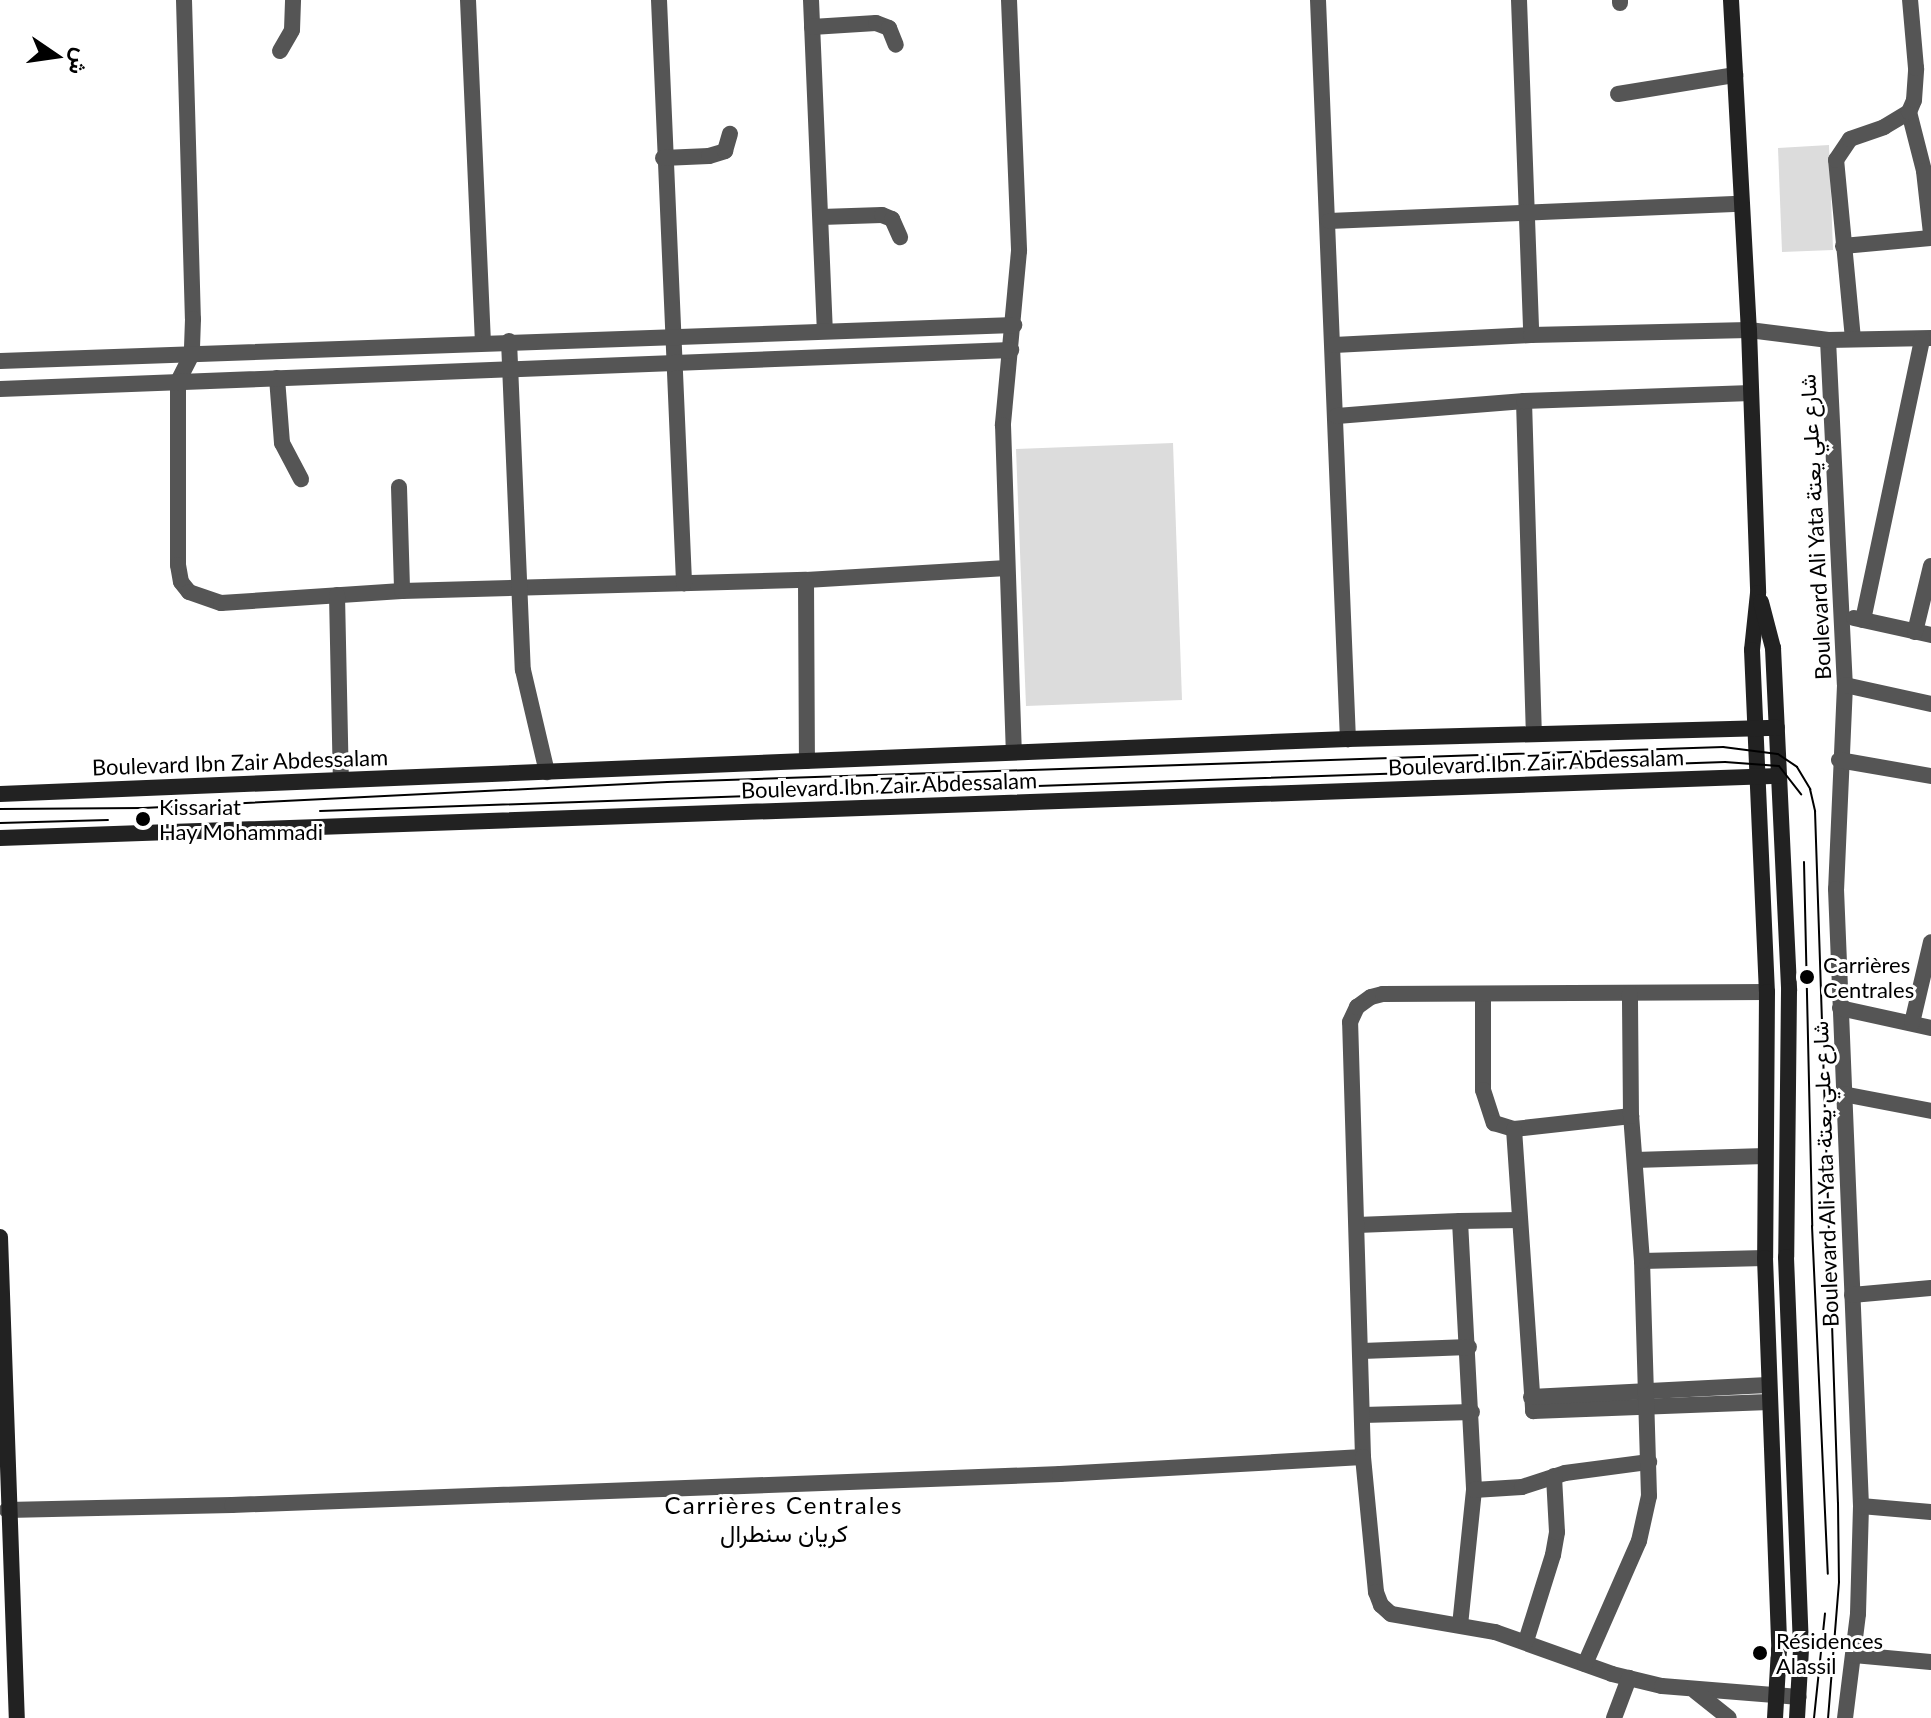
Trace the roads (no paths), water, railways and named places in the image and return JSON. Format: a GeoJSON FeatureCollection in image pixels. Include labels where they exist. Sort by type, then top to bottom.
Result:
{"type":"FeatureCollection","features":[{"type":"Feature","properties":{"kind":"street"},"geometry":{"type":"LineString","coordinates":[[184,0],[192,354],[178,382],[178,565],[181,582],[189,592],[221,603],[402,591],[806,580],[1007,568]]}},
{"type":"Feature","properties":{"kind":"street"},"geometry":{"type":"LineString","coordinates":[[280,51],[292,30],[293,0]]}},
{"type":"Feature","properties":{"kind":"street"},"geometry":{"type":"LineString","coordinates":[[468,0],[483,343]]}},
{"type":"Feature","properties":{"kind":"street"},"geometry":{"type":"LineString","coordinates":[[659,0],[670,337],[684,583]]}},
{"type":"Feature","properties":{"kind":"street"},"geometry":{"type":"LineString","coordinates":[[811,0],[825,330]]}},
{"type":"Feature","properties":{"kind":"street"},"geometry":{"type":"LineString","coordinates":[[1009,0],[1019,251],[1003,425],[1014,752]]}},
{"type":"Feature","properties":{"kind":"street"},"geometry":{"type":"LineString","coordinates":[[1318,0],[1348,739]]}},
{"type":"Feature","properties":{"kind":"street"},"geometry":{"type":"LineString","coordinates":[[1519,0],[1531,335]]}},
{"type":"Feature","properties":{"kind":"street","name":"Boulevard Ali Yata شارع علي يعتة"},"geometry":{"type":"LineString","coordinates":[[1731,0],[1749,330],[1758,593],[1752,650],[1767,992],[1765,1258],[1779,1649],[1775,1718]]}},
{"type":"Feature","properties":{"kind":"street"},"geometry":{"type":"LineString","coordinates":[[1853,339],[1836,160],[1850,139],[1884,127],[1909,112],[1923,68],[1910,0]]}},
{"type":"Feature","properties":{"kind":"street"},"geometry":{"type":"LineString","coordinates":[[812,27],[876,23],[889,28],[896,45]]}},
{"type":"Feature","properties":{"kind":"street"},"geometry":{"type":"LineString","coordinates":[[1618,94],[1735,75]]}},
{"type":"Feature","properties":{"kind":"street"},"geometry":{"type":"LineString","coordinates":[[1843,246],[1931,235],[1924,171],[1909,112]]}},
{"type":"Feature","properties":{"kind":"street"},"geometry":{"type":"LineString","coordinates":[[663,158],[709,156],[725,151],[730,134]]}},
{"type":"Feature","properties":{"kind":"street"},"geometry":{"type":"LineString","coordinates":[[1329,221],[1740,204]]}},
{"type":"Feature","properties":{"kind":"street"},"geometry":{"type":"LineString","coordinates":[[821,217],[882,215],[892,219],[900,237]]}},
{"type":"Feature","properties":{"kind":"street"},"geometry":{"type":"LineString","coordinates":[[0,361],[1014,325]]}},
{"type":"Feature","properties":{"kind":"street"},"geometry":{"type":"LineString","coordinates":[[1334,345],[1531,335],[1749,330],[1828,340],[1927,338],[1863,620]]}},
{"type":"Feature","properties":{"kind":"street","name":"Boulevard Ali Yata شارع علي يعتة"},"geometry":{"type":"LineString","coordinates":[[1828,340],[1845,685],[1839,760],[1836,889],[1861,1506],[1860,1594],[1845,1718]]}},
{"type":"Feature","properties":{"kind":"street"},"geometry":{"type":"LineString","coordinates":[[509,341],[523,670],[547,772]]}},
{"type":"Feature","properties":{"kind":"street"},"geometry":{"type":"LineString","coordinates":[[0,389],[1011,350]]}},
{"type":"Feature","properties":{"kind":"street"},"geometry":{"type":"LineString","coordinates":[[277,378],[282,443],[301,479]]}},
{"type":"Feature","properties":{"kind":"street"},"geometry":{"type":"LineString","coordinates":[[1337,416],[1524,401],[1751,393]]}},
{"type":"Feature","properties":{"kind":"street"},"geometry":{"type":"LineString","coordinates":[[1524,401],[1534,733]]}},
{"type":"Feature","properties":{"kind":"street"},"geometry":{"type":"LineString","coordinates":[[399,487],[402,591]]}},
{"type":"Feature","properties":{"kind":"street"},"geometry":{"type":"LineString","coordinates":[[1843,616],[1923,633],[1931,566]]}},
{"type":"Feature","properties":{"kind":"street"},"geometry":{"type":"LineString","coordinates":[[806,580],[807,761]]}},
{"type":"Feature","properties":{"kind":"street","name":"Boulevard Ali Yata شارع علي يعتة"},"geometry":{"type":"LineString","coordinates":[[1758,593],[1773,648],[1789,991],[1786,1257],[1800,1635],[1797,1718]]}},
{"type":"Feature","properties":{"kind":"street"},"geometry":{"type":"LineString","coordinates":[[337,595],[341,780]]}},
{"type":"Feature","properties":{"kind":"street"},"geometry":{"type":"LineString","coordinates":[[1845,685],[1931,704]]}},
{"type":"Feature","properties":{"kind":"street","name":"Boulevard Ibn Zair Abdessalam"},"geometry":{"type":"LineString","coordinates":[[0,794],[1348,739],[1777,728]]}},
{"type":"Feature","properties":{"kind":"street"},"geometry":{"type":"LineString","coordinates":[[1839,760],[1931,776]]}},
{"type":"Feature","properties":{"kind":"street","name":"Boulevard Ibn Zair Abdessalam"},"geometry":{"type":"LineString","coordinates":[[0,838],[1779,776]]}},
{"type":"Feature","properties":{"kind":"street"},"geometry":{"type":"LineString","coordinates":[[1912,1023],[1931,942]]}},
{"type":"Feature","properties":{"kind":"street"},"geometry":{"type":"LineString","coordinates":[[1767,992],[1483,996],[1383,994],[1371,997],[1357,1007],[1350,1022],[1363,1457],[1376,1592],[1381,1605],[1391,1614],[1460,1625],[1526,1641],[1629,1678],[1695,1691],[1799,1697]]}},
{"type":"Feature","properties":{"kind":"street"},"geometry":{"type":"LineString","coordinates":[[1585,1664],[1639,1541],[1649,1496],[1642,1261],[1631,1116],[1630,993]]}},
{"type":"Feature","properties":{"kind":"street"},"geometry":{"type":"LineString","coordinates":[[1483,996],[1486,1104],[1494,1123],[1514,1129],[1631,1116]]}},
{"type":"Feature","properties":{"kind":"street"},"geometry":{"type":"LineString","coordinates":[[1840,1008],[1931,1028]]}},
{"type":"Feature","properties":{"kind":"street"},"geometry":{"type":"LineString","coordinates":[[1843,1094],[1931,1111]]}},
{"type":"Feature","properties":{"kind":"street"},"geometry":{"type":"LineString","coordinates":[[1514,1129],[1531,1397],[1769,1402]]}},
{"type":"Feature","properties":{"kind":"street"},"geometry":{"type":"LineString","coordinates":[[1635,1160],[1765,1156]]}},
{"type":"Feature","properties":{"kind":"street"},"geometry":{"type":"LineString","coordinates":[[1357,1225],[1520,1220]]}},
{"type":"Feature","properties":{"kind":"street"},"geometry":{"type":"LineString","coordinates":[[1460,1221],[1469,1347],[1474,1490],[1460,1625]]}},
{"type":"Feature","properties":{"kind":"street"},"geometry":{"type":"LineString","coordinates":[[0,1237],[5,1587],[17,1718]]}},
{"type":"Feature","properties":{"kind":"street"},"geometry":{"type":"LineString","coordinates":[[1642,1261],[1765,1258]]}},
{"type":"Feature","properties":{"kind":"street"},"geometry":{"type":"LineString","coordinates":[[1852,1295],[1931,1288]]}},
{"type":"Feature","properties":{"kind":"street"},"geometry":{"type":"LineString","coordinates":[[1362,1351],[1469,1347]]}},
{"type":"Feature","properties":{"kind":"street"},"geometry":{"type":"LineString","coordinates":[[1647,1399],[1768,1385]]}},
{"type":"Feature","properties":{"kind":"street"},"geometry":{"type":"LineString","coordinates":[[1363,1415],[1472,1412]]}},
{"type":"Feature","properties":{"kind":"street"},"geometry":{"type":"LineString","coordinates":[[5,1499],[232,1505],[1045,1474],[1363,1457]]}},
{"type":"Feature","properties":{"kind":"street"},"geometry":{"type":"LineString","coordinates":[[1474,1490],[1522,1487],[1554,1476],[1649,1462]]}},
{"type":"Feature","properties":{"kind":"street"},"geometry":{"type":"LineString","coordinates":[[1526,1641],[1553,1555],[1557,1532],[1554,1476]]}},
{"type":"Feature","properties":{"kind":"street"},"geometry":{"type":"LineString","coordinates":[[1861,1506],[1931,1512]]}},
{"type":"Feature","properties":{"kind":"street"},"geometry":{"type":"LineString","coordinates":[[1854,1655],[1931,1662]]}},
{"type":"Feature","properties":{"kind":"street"},"geometry":{"type":"LineString","coordinates":[[1614,1718],[1629,1678]]}},
{"type":"Feature","properties":{"kind":"street"},"geometry":{"type":"LineString","coordinates":[[1695,1691],[1729,1718]]}},
{"type":"Feature","properties":{"kind":"tram line"},"geometry":{"type":"LineString","coordinates":[[0,809],[143,808],[667,782],[1723,747],[1778,754],[1797,767],[1810,789],[1815,811],[1838,1503],[1839,1582],[1828,1718]]}},
{"type":"Feature","properties":{"kind":"tram line"},"geometry":{"type":"LineString","coordinates":[[320,811],[1725,762],[1779,766],[1801,794]]}},
{"type":"Feature","properties":{"kind":"tram line"},"geometry":{"type":"LineString","coordinates":[[0,823],[108,820]]}},
{"type":"Feature","properties":{"kind":"tram line"},"geometry":{"type":"LineString","coordinates":[[1804,862],[1812,1226],[1828,1574]]}},
{"type":"Feature","properties":{"kind":"tram line"},"geometry":{"type":"LineString","coordinates":[[1814,1718],[1825,1614]]}},
{"type":"Feature","properties":{"kind":"place","name":"Kissariat Hay Mohammadi"},"geometry":{"type":"Point","coordinates":[143,819]}},
{"type":"Feature","properties":{"kind":"place","name":"Carrières Centrales"},"geometry":{"type":"Point","coordinates":[1807,977]}},
{"type":"Feature","properties":{"kind":"place","name":"Résidences Alassil"},"geometry":{"type":"Point","coordinates":[1760,1653]}},
{"type":"Feature","properties":{"kind":"district","name":"Carrières Centrales كريان سنطرال"},"geometry":{"type":"Point","coordinates":[784,1519]}}]}
